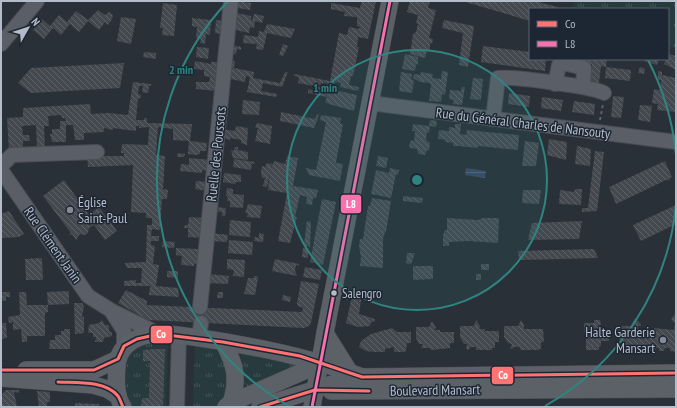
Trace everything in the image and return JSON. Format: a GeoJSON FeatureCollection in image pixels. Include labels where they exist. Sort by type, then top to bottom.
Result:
{"type":"FeatureCollection","features":[{"type":"Feature","properties":{"kind":"main road"},"geometry":{"type":"LineString","coordinates":[[312,407],[324,333],[390,1]]}},
{"type":"Feature","properties":{"kind":"main road"},"geometry":{"type":"LineString","coordinates":[[1,370],[94,370],[121,353],[143,336],[159,334],[179,336],[200,330],[223,342],[300,356],[356,375]]}},
{"type":"Feature","properties":{"kind":"main road"},"geometry":{"type":"LineString","coordinates":[[324,333],[356,375]]}},
{"type":"Feature","properties":{"kind":"main road"},"geometry":{"type":"LineString","coordinates":[[223,342],[232,358],[236,377],[236,386],[228,405]]}},
{"type":"Feature","properties":{"kind":"main road"},"geometry":{"type":"LineString","coordinates":[[120,403],[121,353]]}},
{"type":"Feature","properties":{"kind":"main road"},"geometry":{"type":"LineString","coordinates":[[228,405],[320,364]]}},
{"type":"Feature","properties":{"kind":"main road","name":"Boulevard Mansart"},"geometry":{"type":"LineString","coordinates":[[356,375],[676,373]]}},
{"type":"Feature","properties":{"kind":"main road"},"geometry":{"type":"LineString","coordinates":[[261,407],[356,375]]}},
{"type":"Feature","properties":{"kind":"main road"},"geometry":{"type":"LineString","coordinates":[[1,378],[93,385],[107,389],[120,403]]}},
{"type":"Feature","properties":{"kind":"main road","name":"Boulevard Mansart"},"geometry":{"type":"LineString","coordinates":[[315,390],[336,392],[509,389],[676,389]]}},
{"type":"Feature","properties":{"kind":"street"},"geometry":{"type":"LineString","coordinates":[[1,44],[37,1]]}},
{"type":"Feature","properties":{"kind":"street","name":"Ruelle des Poussots"},"geometry":{"type":"LineString","coordinates":[[200,307],[231,1]]}},
{"type":"Feature","properties":{"kind":"street"},"geometry":{"type":"LineString","coordinates":[[555,84],[559,65],[563,63],[584,68],[583,87]]}},
{"type":"Feature","properties":{"kind":"street"},"geometry":{"type":"LineString","coordinates":[[493,119],[498,78],[583,87],[599,90],[604,93]]}},
{"type":"Feature","properties":{"kind":"street","name":"Rue du Général Charles de Nansouty"},"geometry":{"type":"LineString","coordinates":[[370,103],[676,142]]}},
{"type":"Feature","properties":{"kind":"street"},"geometry":{"type":"LineString","coordinates":[[1,166],[12,155],[97,152]]}},
{"type":"Feature","properties":{"kind":"street","name":"Rue Clément Janin"},"geometry":{"type":"LineString","coordinates":[[1,170],[88,296],[112,311],[159,334]]}},
{"type":"Feature","properties":{"kind":"street","name":"Rue Clément Janin"},"geometry":{"type":"LineString","coordinates":[[112,311],[124,331],[121,353]]}},
{"type":"Feature","properties":{"kind":"street"},"geometry":{"type":"LineString","coordinates":[[177,407],[179,336]]}},
{"type":"Feature","properties":{"kind":"path"},"geometry":{"type":"LineString","coordinates":[[600,133],[604,93]]}},
{"type":"Feature","properties":{"kind":"green space"},"geometry":{"type":"Polygon","coordinates":[[[575,1],[676,1],[676,48],[669,46],[669,8],[572,8],[575,1]]]}},
{"type":"Feature","properties":{"kind":"green space"},"geometry":{"type":"Polygon","coordinates":[[[157,343],[168,344],[166,407],[163,407],[164,349],[143,350],[143,361],[150,361],[149,398],[142,398],[141,407],[130,407],[124,385],[127,356],[138,346],[157,343]]]}},
{"type":"Feature","properties":{"kind":"green space"},"geometry":{"type":"Polygon","coordinates":[[[195,345],[206,346],[215,350],[226,365],[228,384],[226,393],[222,401],[216,407],[193,407],[195,345]]]}},
{"type":"Feature","properties":{"kind":"green space"},"geometry":{"type":"Polygon","coordinates":[[[241,353],[297,366],[247,387],[243,382],[240,359],[241,353]]]}},
{"type":"Feature","properties":{"kind":"water"},"geometry":{"type":"Polygon","coordinates":[[[466,168],[486,171],[485,178],[465,175],[466,168]]]}},
{"type":"Feature","properties":{"kind":"building"},"geometry":{"type":"Polygon","coordinates":[[[238,1],[251,3],[250,10],[232,7],[238,1]]]}},
{"type":"Feature","properties":{"kind":"building"},"geometry":{"type":"Polygon","coordinates":[[[362,1],[376,1],[368,39],[358,37],[357,47],[359,47],[353,76],[351,76],[349,85],[359,87],[358,91],[340,87],[341,83],[335,82],[334,84],[321,83],[321,85],[315,84],[313,86],[298,83],[299,77],[294,76],[294,74],[330,81],[339,33],[347,35],[349,27],[359,29],[360,27],[357,26],[357,17],[344,16],[345,12],[331,9],[331,3],[360,8],[362,1]]]}},
{"type":"Feature","properties":{"kind":"building"},"geometry":{"type":"Polygon","coordinates":[[[410,1],[430,1],[428,8],[436,10],[429,38],[433,39],[432,44],[430,43],[430,50],[427,50],[425,58],[410,54],[413,34],[416,32],[418,24],[416,23],[418,15],[407,12],[410,1]]]}},
{"type":"Feature","properties":{"kind":"building"},"geometry":{"type":"Polygon","coordinates":[[[462,1],[542,1],[541,3],[558,7],[529,8],[529,21],[462,1]]]}},
{"type":"Feature","properties":{"kind":"building"},"geometry":{"type":"Polygon","coordinates":[[[163,3],[177,5],[174,36],[162,35],[163,28],[160,28],[163,3]]]}},
{"type":"Feature","properties":{"kind":"building"},"geometry":{"type":"Polygon","coordinates":[[[98,10],[105,15],[109,12],[113,15],[108,25],[105,22],[99,30],[88,21],[79,32],[70,24],[61,35],[53,28],[44,39],[33,30],[42,19],[50,26],[59,15],[67,22],[76,11],[88,20],[98,10]]]}},
{"type":"Feature","properties":{"kind":"building"},"geometry":{"type":"Polygon","coordinates":[[[232,12],[251,16],[252,21],[254,14],[264,16],[262,23],[255,21],[254,28],[250,27],[249,33],[231,29],[232,12]]]}},
{"type":"Feature","properties":{"kind":"building"},"geometry":{"type":"Polygon","coordinates":[[[121,17],[136,19],[131,44],[117,41],[121,17]]]}},
{"type":"Feature","properties":{"kind":"building"},"geometry":{"type":"Polygon","coordinates":[[[192,18],[211,20],[210,35],[206,34],[205,44],[200,43],[201,39],[196,38],[197,27],[192,26],[192,18]]]}},
{"type":"Feature","properties":{"kind":"building"},"geometry":{"type":"Polygon","coordinates":[[[216,20],[224,21],[223,34],[215,33],[216,20]]]}},
{"type":"Feature","properties":{"kind":"building"},"geometry":{"type":"Polygon","coordinates":[[[444,20],[474,26],[468,67],[459,65],[463,33],[442,28],[444,20]]]}},
{"type":"Feature","properties":{"kind":"building"},"geometry":{"type":"Polygon","coordinates":[[[267,24],[295,29],[291,38],[267,33],[263,50],[256,49],[257,44],[243,43],[244,35],[258,37],[259,31],[264,32],[267,24]]]}},
{"type":"Feature","properties":{"kind":"building"},"geometry":{"type":"Polygon","coordinates":[[[283,44],[288,46],[283,56],[279,55],[283,44]]]}},
{"type":"Feature","properties":{"kind":"building"},"geometry":{"type":"Polygon","coordinates":[[[229,45],[241,47],[241,50],[237,49],[236,54],[228,53],[229,45]]]}},
{"type":"Feature","properties":{"kind":"building"},"geometry":{"type":"Polygon","coordinates":[[[483,46],[529,52],[529,60],[546,60],[545,71],[481,62],[483,46]]]}},
{"type":"Feature","properties":{"kind":"building"},"geometry":{"type":"Polygon","coordinates":[[[197,47],[209,48],[208,59],[196,57],[197,47]]]}},
{"type":"Feature","properties":{"kind":"building"},"geometry":{"type":"Polygon","coordinates":[[[144,52],[156,53],[156,59],[143,57],[144,52]]]}},
{"type":"Feature","properties":{"kind":"building"},"geometry":{"type":"Polygon","coordinates":[[[405,54],[418,57],[418,65],[416,64],[415,71],[402,69],[405,54]]]}},
{"type":"Feature","properties":{"kind":"building"},"geometry":{"type":"Polygon","coordinates":[[[669,54],[676,56],[676,70],[664,64],[666,60],[669,60],[669,54]]]}},
{"type":"Feature","properties":{"kind":"building"},"geometry":{"type":"Polygon","coordinates":[[[227,59],[235,61],[234,68],[254,72],[253,78],[280,83],[285,72],[288,72],[282,87],[263,83],[261,91],[277,94],[276,97],[247,92],[250,77],[246,76],[245,82],[226,78],[227,59]]]}},
{"type":"Feature","properties":{"kind":"building"},"geometry":{"type":"Polygon","coordinates":[[[578,60],[607,60],[606,67],[601,66],[599,83],[589,82],[592,64],[578,60]]]}},
{"type":"Feature","properties":{"kind":"building"},"geometry":{"type":"Polygon","coordinates":[[[644,60],[659,60],[657,65],[644,60]]]}},
{"type":"Feature","properties":{"kind":"building"},"geometry":{"type":"Polygon","coordinates":[[[195,61],[211,64],[211,62],[220,62],[217,91],[196,89],[196,82],[209,82],[210,77],[204,76],[204,70],[194,69],[195,61]]]}},
{"type":"Feature","properties":{"kind":"building"},"geometry":{"type":"Polygon","coordinates":[[[124,63],[120,88],[31,93],[18,83],[31,68],[124,63]]]}},
{"type":"Feature","properties":{"kind":"building"},"geometry":{"type":"Polygon","coordinates":[[[606,67],[631,70],[630,81],[605,78],[606,67]]]}},
{"type":"Feature","properties":{"kind":"building"},"geometry":{"type":"Polygon","coordinates":[[[640,67],[645,69],[644,74],[638,73],[640,67]]]}},
{"type":"Feature","properties":{"kind":"building"},"geometry":{"type":"Polygon","coordinates":[[[442,71],[448,72],[445,95],[442,94],[441,102],[429,101],[430,83],[420,82],[413,78],[414,74],[420,75],[421,72],[433,74],[432,78],[441,79],[442,71]]]}},
{"type":"Feature","properties":{"kind":"building"},"geometry":{"type":"Polygon","coordinates":[[[658,71],[662,72],[662,75],[676,78],[675,112],[657,110],[658,104],[652,103],[654,89],[660,90],[661,80],[658,80],[658,71]]]}},
{"type":"Feature","properties":{"kind":"building"},"geometry":{"type":"Polygon","coordinates":[[[401,72],[412,74],[411,79],[414,80],[412,93],[399,91],[401,72]]]}},
{"type":"Feature","properties":{"kind":"building"},"geometry":{"type":"Polygon","coordinates":[[[473,78],[483,79],[481,100],[470,99],[473,78]]]}},
{"type":"Feature","properties":{"kind":"building"},"geometry":{"type":"Polygon","coordinates":[[[133,82],[151,84],[151,86],[149,86],[148,93],[142,92],[143,86],[139,86],[138,94],[141,95],[140,99],[138,98],[136,120],[144,120],[144,118],[147,118],[147,123],[192,124],[190,141],[207,143],[206,151],[200,151],[200,154],[196,155],[188,154],[189,141],[173,140],[173,129],[158,127],[156,155],[165,156],[163,189],[168,190],[167,199],[162,199],[160,230],[152,229],[151,236],[159,236],[159,241],[151,241],[151,245],[155,246],[153,264],[159,265],[156,286],[178,288],[179,297],[149,295],[150,286],[124,286],[124,281],[136,280],[136,283],[141,283],[142,268],[127,268],[125,263],[146,262],[147,225],[152,225],[152,218],[146,218],[146,213],[131,212],[133,165],[88,167],[87,156],[124,156],[124,153],[121,153],[122,144],[148,145],[149,127],[139,128],[139,126],[136,126],[136,131],[104,128],[104,132],[84,133],[84,140],[75,140],[73,125],[66,125],[66,142],[52,142],[50,134],[52,134],[52,129],[60,129],[60,121],[66,121],[61,115],[48,116],[49,126],[44,126],[45,149],[37,149],[36,125],[22,126],[23,135],[29,135],[30,141],[23,141],[23,150],[9,151],[7,118],[23,117],[23,108],[90,104],[91,114],[108,113],[128,115],[133,82]]]}},
{"type":"Feature","properties":{"kind":"building"},"geometry":{"type":"Polygon","coordinates":[[[317,86],[357,95],[354,111],[325,102],[327,97],[308,93],[308,89],[315,91],[317,86]]]}},
{"type":"Feature","properties":{"kind":"building"},"geometry":{"type":"Polygon","coordinates":[[[462,87],[465,87],[462,105],[453,104],[454,100],[449,99],[450,90],[461,91],[462,87]]]}},
{"type":"Feature","properties":{"kind":"building"},"geometry":{"type":"Polygon","coordinates":[[[509,93],[530,96],[529,107],[508,104],[509,93]]]}},
{"type":"Feature","properties":{"kind":"building"},"geometry":{"type":"Polygon","coordinates":[[[613,96],[624,97],[621,118],[611,117],[613,96]]]}},
{"type":"Feature","properties":{"kind":"building"},"geometry":{"type":"Polygon","coordinates":[[[542,97],[563,100],[561,111],[541,108],[542,97]]]}},
{"type":"Feature","properties":{"kind":"building"},"geometry":{"type":"Polygon","coordinates":[[[243,100],[260,102],[259,115],[242,114],[243,100]]]}},
{"type":"Feature","properties":{"kind":"building"},"geometry":{"type":"Polygon","coordinates":[[[574,101],[595,104],[594,115],[572,112],[574,101]]]}},
{"type":"Feature","properties":{"kind":"building"},"geometry":{"type":"Polygon","coordinates":[[[640,105],[652,106],[650,122],[638,120],[640,105]]]}},
{"type":"Feature","properties":{"kind":"building"},"geometry":{"type":"Polygon","coordinates":[[[281,112],[315,119],[317,114],[319,115],[314,128],[280,121],[281,112]]]}},
{"type":"Feature","properties":{"kind":"building"},"geometry":{"type":"Polygon","coordinates":[[[321,115],[341,118],[340,124],[343,124],[336,163],[343,164],[340,181],[309,175],[306,168],[316,170],[326,122],[320,120],[321,115]]]}},
{"type":"Feature","properties":{"kind":"building"},"geometry":{"type":"Polygon","coordinates":[[[430,120],[437,121],[436,127],[430,126],[429,133],[427,132],[426,140],[430,143],[429,151],[427,150],[425,155],[418,154],[417,149],[410,148],[409,145],[411,140],[414,141],[415,131],[412,131],[413,124],[429,126],[430,120]]]}},
{"type":"Feature","properties":{"kind":"building"},"geometry":{"type":"Polygon","coordinates":[[[257,123],[272,126],[270,144],[255,141],[258,128],[255,128],[257,123]]]}},
{"type":"Feature","properties":{"kind":"building"},"geometry":{"type":"Polygon","coordinates":[[[455,124],[461,124],[460,134],[466,135],[467,130],[519,135],[518,150],[478,146],[477,148],[453,146],[453,143],[438,139],[439,130],[449,131],[449,127],[455,128],[455,124]]]}},
{"type":"Feature","properties":{"kind":"building"},"geometry":{"type":"Polygon","coordinates":[[[236,126],[248,128],[247,145],[241,143],[241,140],[230,138],[230,140],[220,137],[221,129],[235,131],[236,126]]]}},
{"type":"Feature","properties":{"kind":"building"},"geometry":{"type":"Polygon","coordinates":[[[549,139],[567,142],[566,160],[547,155],[549,139]]]}},
{"type":"Feature","properties":{"kind":"building"},"geometry":{"type":"Polygon","coordinates":[[[525,141],[539,143],[536,166],[522,166],[525,141]]]}},
{"type":"Feature","properties":{"kind":"building"},"geometry":{"type":"Polygon","coordinates":[[[577,146],[591,149],[590,166],[575,164],[577,146]]]}},
{"type":"Feature","properties":{"kind":"building"},"geometry":{"type":"Polygon","coordinates":[[[235,147],[238,147],[238,150],[248,152],[248,160],[233,158],[231,150],[234,151],[235,147]]]}},
{"type":"Feature","properties":{"kind":"building"},"geometry":{"type":"Polygon","coordinates":[[[595,151],[604,152],[597,211],[582,212],[582,208],[588,208],[595,151]]]}},
{"type":"Feature","properties":{"kind":"building"},"geometry":{"type":"Polygon","coordinates":[[[178,153],[185,154],[184,157],[177,157],[178,153]]]}},
{"type":"Feature","properties":{"kind":"building"},"geometry":{"type":"Polygon","coordinates":[[[287,156],[298,158],[293,186],[318,190],[316,198],[313,198],[312,205],[306,204],[307,197],[300,195],[295,217],[297,217],[290,243],[278,241],[287,193],[268,190],[270,171],[274,161],[285,164],[287,156]]]}},
{"type":"Feature","properties":{"kind":"building"},"geometry":{"type":"Polygon","coordinates":[[[378,156],[388,158],[386,168],[376,166],[378,156]]]}},
{"type":"Feature","properties":{"kind":"building"},"geometry":{"type":"Polygon","coordinates":[[[189,158],[211,160],[210,171],[202,170],[202,173],[180,171],[181,164],[189,165],[189,158]]]}},
{"type":"Feature","properties":{"kind":"building"},"geometry":{"type":"Polygon","coordinates":[[[234,159],[255,162],[254,164],[252,163],[251,170],[233,167],[234,159]]]}},
{"type":"Feature","properties":{"kind":"building"},"geometry":{"type":"Polygon","coordinates":[[[665,161],[672,177],[669,179],[670,180],[666,180],[616,204],[609,187],[665,161]]]}},
{"type":"Feature","properties":{"kind":"building"},"geometry":{"type":"Polygon","coordinates":[[[267,163],[272,164],[267,187],[263,186],[265,178],[262,178],[261,172],[262,166],[265,167],[267,163]]]}},
{"type":"Feature","properties":{"kind":"building"},"geometry":{"type":"Polygon","coordinates":[[[390,168],[399,170],[398,175],[396,174],[391,198],[371,194],[376,170],[389,173],[390,168]]]}},
{"type":"Feature","properties":{"kind":"building"},"geometry":{"type":"Polygon","coordinates":[[[224,173],[241,175],[241,182],[236,182],[235,184],[223,182],[224,173]]]}},
{"type":"Feature","properties":{"kind":"building","name":"Église Saint-Paul"},"geometry":{"type":"Polygon","coordinates":[[[64,180],[89,215],[99,207],[117,231],[105,240],[94,225],[89,228],[88,233],[85,235],[80,234],[76,240],[72,234],[68,236],[71,233],[43,196],[64,180]]]}},
{"type":"Feature","properties":{"kind":"building"},"geometry":{"type":"Polygon","coordinates":[[[196,181],[209,182],[208,191],[195,189],[196,181]]]}},
{"type":"Feature","properties":{"kind":"building"},"geometry":{"type":"Polygon","coordinates":[[[227,188],[233,189],[233,194],[244,195],[243,208],[230,207],[230,201],[227,201],[228,197],[226,196],[227,188]]]}},
{"type":"Feature","properties":{"kind":"building"},"geometry":{"type":"Polygon","coordinates":[[[575,189],[582,189],[581,205],[559,204],[560,190],[574,192],[575,189]]]}},
{"type":"Feature","properties":{"kind":"building"},"geometry":{"type":"Polygon","coordinates":[[[523,190],[541,190],[539,204],[522,203],[523,190]]]}},
{"type":"Feature","properties":{"kind":"building"},"geometry":{"type":"Polygon","coordinates":[[[403,196],[423,198],[422,203],[403,201],[403,196]]]}},
{"type":"Feature","properties":{"kind":"building"},"geometry":{"type":"Polygon","coordinates":[[[372,198],[391,201],[386,232],[383,239],[382,268],[360,266],[360,239],[363,239],[368,206],[370,206],[372,198]]]}},
{"type":"Feature","properties":{"kind":"building"},"geometry":{"type":"Polygon","coordinates":[[[322,199],[336,202],[323,265],[310,262],[322,199]]]}},
{"type":"Feature","properties":{"kind":"building"},"geometry":{"type":"Polygon","coordinates":[[[248,204],[262,206],[260,218],[247,217],[248,213],[245,213],[248,204]]]}},
{"type":"Feature","properties":{"kind":"building"},"geometry":{"type":"Polygon","coordinates":[[[676,205],[676,224],[641,241],[633,225],[676,205]]]}},
{"type":"Feature","properties":{"kind":"building"},"geometry":{"type":"Polygon","coordinates":[[[213,207],[226,208],[225,216],[222,216],[222,212],[213,211],[213,207]]]}},
{"type":"Feature","properties":{"kind":"building"},"geometry":{"type":"Polygon","coordinates":[[[9,211],[24,234],[19,237],[1,238],[1,214],[9,211]]]}},
{"type":"Feature","properties":{"kind":"building"},"geometry":{"type":"Polygon","coordinates":[[[189,217],[205,218],[203,238],[188,237],[188,228],[184,228],[185,225],[188,225],[189,217]]]}},
{"type":"Feature","properties":{"kind":"building"},"geometry":{"type":"Polygon","coordinates":[[[447,218],[478,220],[483,218],[499,218],[498,243],[468,241],[449,242],[449,246],[443,246],[443,235],[445,230],[447,230],[447,218]]]}},
{"type":"Feature","properties":{"kind":"building"},"geometry":{"type":"Polygon","coordinates":[[[230,220],[251,222],[250,237],[229,235],[230,220]]]}},
{"type":"Feature","properties":{"kind":"building"},"geometry":{"type":"Polygon","coordinates":[[[307,221],[311,222],[310,247],[304,245],[307,221]]]}},
{"type":"Feature","properties":{"kind":"building"},"geometry":{"type":"Polygon","coordinates":[[[582,221],[579,239],[528,240],[532,223],[582,221]]]}},
{"type":"Feature","properties":{"kind":"building"},"geometry":{"type":"Polygon","coordinates":[[[212,233],[228,235],[227,242],[211,241],[212,233]]]}},
{"type":"Feature","properties":{"kind":"building"},"geometry":{"type":"Polygon","coordinates":[[[259,233],[264,234],[263,242],[254,241],[255,237],[259,238],[259,233]]]}},
{"type":"Feature","properties":{"kind":"building"},"geometry":{"type":"Polygon","coordinates":[[[229,240],[253,242],[252,255],[228,253],[229,240]]]}},
{"type":"Feature","properties":{"kind":"building"},"geometry":{"type":"Polygon","coordinates":[[[163,241],[175,242],[174,248],[162,247],[163,241]]]}},
{"type":"Feature","properties":{"kind":"building"},"geometry":{"type":"Polygon","coordinates":[[[198,246],[202,246],[200,264],[194,264],[194,266],[181,265],[182,256],[176,255],[176,248],[198,249],[198,246]]]}},
{"type":"Feature","properties":{"kind":"building"},"geometry":{"type":"Polygon","coordinates":[[[303,248],[308,248],[308,258],[302,257],[303,248]]]}},
{"type":"Feature","properties":{"kind":"building"},"geometry":{"type":"Polygon","coordinates":[[[594,249],[598,258],[519,260],[518,251],[594,249]]]}},
{"type":"Feature","properties":{"kind":"building"},"geometry":{"type":"Polygon","coordinates":[[[407,253],[415,253],[411,264],[406,263],[407,253]]]}},
{"type":"Feature","properties":{"kind":"building"},"geometry":{"type":"Polygon","coordinates":[[[42,258],[43,280],[26,280],[25,259],[42,258]]]}},
{"type":"Feature","properties":{"kind":"building"},"geometry":{"type":"Polygon","coordinates":[[[227,259],[245,260],[244,277],[233,276],[234,270],[227,269],[227,259]]]}},
{"type":"Feature","properties":{"kind":"building"},"geometry":{"type":"Polygon","coordinates":[[[275,259],[299,264],[299,266],[296,265],[295,271],[297,276],[272,271],[275,259]]]}},
{"type":"Feature","properties":{"kind":"building"},"geometry":{"type":"Polygon","coordinates":[[[481,264],[489,264],[489,270],[481,270],[481,264]]]}},
{"type":"Feature","properties":{"kind":"building"},"geometry":{"type":"Polygon","coordinates":[[[413,266],[433,266],[433,279],[413,280],[413,266]]]}},
{"type":"Feature","properties":{"kind":"building"},"geometry":{"type":"Polygon","coordinates":[[[305,267],[322,270],[320,280],[303,277],[305,267]]]}},
{"type":"Feature","properties":{"kind":"building"},"geometry":{"type":"Polygon","coordinates":[[[167,271],[178,271],[178,278],[167,277],[167,271]]]}},
{"type":"Feature","properties":{"kind":"building"},"geometry":{"type":"Polygon","coordinates":[[[208,274],[229,276],[228,284],[207,283],[208,274]]]}},
{"type":"Feature","properties":{"kind":"building"},"geometry":{"type":"Polygon","coordinates":[[[476,274],[481,274],[481,280],[476,280],[476,274]]]}},
{"type":"Feature","properties":{"kind":"building"},"geometry":{"type":"Polygon","coordinates":[[[254,276],[257,276],[258,278],[255,295],[244,294],[248,278],[254,278],[254,276]]]}},
{"type":"Feature","properties":{"kind":"building"},"geometry":{"type":"Polygon","coordinates":[[[301,281],[319,284],[311,323],[309,326],[304,328],[148,320],[118,303],[126,290],[147,301],[147,305],[302,312],[303,308],[298,306],[297,303],[301,281]]]}},
{"type":"Feature","properties":{"kind":"building"},"geometry":{"type":"Polygon","coordinates":[[[69,291],[69,304],[48,305],[47,292],[69,291]]]}},
{"type":"Feature","properties":{"kind":"building"},"geometry":{"type":"Polygon","coordinates":[[[1,292],[10,292],[10,297],[6,297],[6,301],[1,301],[1,292]]]}},
{"type":"Feature","properties":{"kind":"building"},"geometry":{"type":"Polygon","coordinates":[[[19,292],[26,292],[27,305],[48,305],[48,312],[45,313],[45,336],[27,336],[27,342],[22,342],[21,329],[13,330],[13,322],[9,323],[8,317],[20,315],[19,292]]]}},
{"type":"Feature","properties":{"kind":"building"},"geometry":{"type":"Polygon","coordinates":[[[218,292],[223,292],[223,298],[217,298],[218,292]]]}},
{"type":"Feature","properties":{"kind":"building"},"geometry":{"type":"Polygon","coordinates":[[[353,292],[362,294],[359,314],[375,319],[374,322],[371,322],[370,326],[358,327],[346,323],[353,292]]]}},
{"type":"Feature","properties":{"kind":"building"},"geometry":{"type":"Polygon","coordinates":[[[283,295],[291,297],[290,302],[282,300],[283,295]]]}},
{"type":"Feature","properties":{"kind":"building"},"geometry":{"type":"Polygon","coordinates":[[[74,303],[82,303],[84,306],[82,317],[84,317],[84,333],[75,334],[74,303]]]}},
{"type":"Feature","properties":{"kind":"building"},"geometry":{"type":"Polygon","coordinates":[[[676,313],[676,352],[670,351],[670,348],[665,348],[664,351],[659,351],[659,348],[656,348],[655,351],[649,350],[649,348],[643,348],[643,350],[632,350],[632,348],[628,348],[626,350],[623,349],[625,343],[622,343],[618,337],[618,326],[631,326],[635,318],[641,324],[641,326],[638,326],[638,329],[654,330],[654,328],[674,330],[675,324],[671,319],[676,313]]]}},
{"type":"Feature","properties":{"kind":"building"},"geometry":{"type":"Polygon","coordinates":[[[102,320],[105,325],[109,325],[109,331],[112,333],[112,336],[104,338],[103,342],[95,342],[96,337],[93,337],[93,333],[88,333],[89,325],[99,323],[102,320]]]}},
{"type":"Feature","properties":{"kind":"building"},"geometry":{"type":"Polygon","coordinates":[[[476,320],[480,326],[479,329],[485,329],[485,331],[499,331],[499,342],[495,342],[495,348],[492,348],[492,350],[476,350],[476,347],[471,347],[468,350],[466,349],[467,344],[464,344],[460,337],[460,326],[474,326],[476,320]]]}},
{"type":"Feature","properties":{"kind":"building"},"geometry":{"type":"Polygon","coordinates":[[[521,320],[524,325],[524,329],[543,329],[544,342],[541,342],[541,348],[539,350],[521,350],[519,347],[514,347],[512,349],[510,348],[512,344],[508,343],[504,337],[504,326],[518,326],[521,320]]]}},
{"type":"Feature","properties":{"kind":"building"},"geometry":{"type":"Polygon","coordinates":[[[594,320],[600,320],[601,324],[597,327],[602,327],[602,330],[608,329],[609,341],[601,341],[599,350],[586,350],[586,333],[584,332],[584,323],[594,323],[594,320]]]}},
{"type":"Feature","properties":{"kind":"building"},"geometry":{"type":"Polygon","coordinates":[[[432,321],[436,328],[434,330],[440,330],[440,332],[454,332],[454,343],[450,343],[450,348],[431,350],[430,348],[421,348],[423,344],[419,344],[416,338],[416,327],[429,327],[432,321]]]}},
{"type":"Feature","properties":{"kind":"building"},"geometry":{"type":"Polygon","coordinates":[[[1,323],[6,323],[7,338],[1,339],[1,323]]]}},
{"type":"Feature","properties":{"kind":"building"},"geometry":{"type":"Polygon","coordinates":[[[392,328],[397,332],[411,332],[411,343],[407,343],[406,351],[394,352],[394,347],[385,349],[385,352],[374,352],[366,351],[359,347],[361,341],[371,334],[392,328]]]}},
{"type":"Feature","properties":{"kind":"building"},"geometry":{"type":"Polygon","coordinates":[[[64,329],[70,329],[70,349],[49,349],[50,340],[55,340],[55,335],[61,335],[61,331],[64,331],[64,329]]]}},
{"type":"Feature","properties":{"kind":"building"},"geometry":{"type":"Polygon","coordinates":[[[165,349],[163,407],[141,407],[142,398],[149,398],[150,361],[143,361],[143,350],[165,349]]]}},
{"type":"Feature","properties":{"kind":"building"},"geometry":{"type":"Polygon","coordinates":[[[6,390],[19,390],[19,393],[14,392],[17,407],[2,407],[1,395],[6,390]]]}},
{"type":"Feature","properties":{"kind":"building"},"geometry":{"type":"Polygon","coordinates":[[[37,391],[50,392],[50,402],[47,402],[47,407],[39,407],[37,391]]]}},
{"type":"Feature","properties":{"kind":"building"},"geometry":{"type":"Polygon","coordinates":[[[75,403],[99,404],[99,407],[75,407],[75,403]]]}},
{"type":"Feature","properties":{"kind":"transit line","name":"L8"},"geometry":{"type":"LineString","coordinates":[[312,407],[390,1]]}},
{"type":"Feature","properties":{"kind":"transit line","name":"Co"},"geometry":{"type":"LineString","coordinates":[[1,370],[94,370],[118,359],[124,346],[137,339],[159,334],[223,342],[300,356],[362,377],[676,373]]}},
{"type":"Feature","properties":{"kind":"transit line","name":"Co"},"geometry":{"type":"LineString","coordinates":[[58,382],[90,383],[106,387],[118,396],[123,407]]}},
{"type":"Feature","properties":{"kind":"transit line","name":"Co"},"geometry":{"type":"LineString","coordinates":[[260,407],[315,390],[369,391]]}},
{"type":"Feature","properties":{"kind":"place","name":"Église Saint-Paul"},"geometry":{"type":"Point","coordinates":[70,210]}},
{"type":"Feature","properties":{"kind":"place","name":"Salengro"},"geometry":{"type":"Point","coordinates":[334,293]}},
{"type":"Feature","properties":{"kind":"place","name":"Halte Garderie Mansart"},"geometry":{"type":"Point","coordinates":[663,340]}}]}
